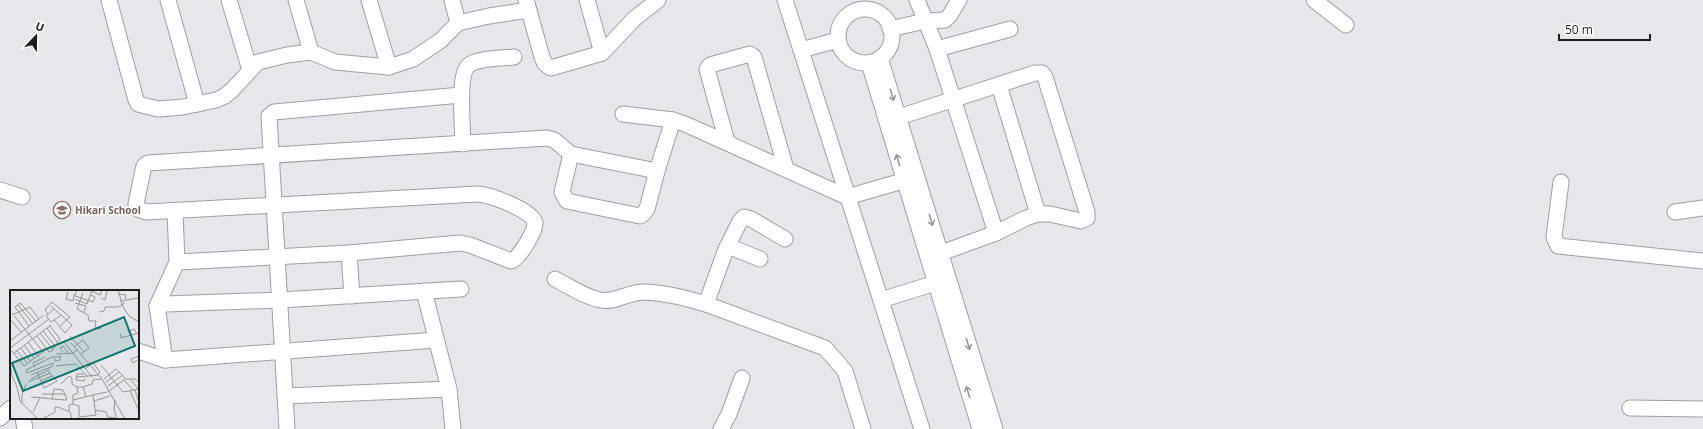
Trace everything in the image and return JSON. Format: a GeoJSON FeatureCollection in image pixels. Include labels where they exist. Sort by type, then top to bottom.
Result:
{"type":"FeatureCollection","features":[{"type":"Feature","properties":{"kind":"street"},"geometry":{"type":"LineString","coordinates":[[109,0],[132,87],[138,104],[158,109],[183,107],[216,100],[225,96],[258,62],[267,59],[311,52],[334,62],[389,67],[413,58],[440,41],[458,23],[527,5],[542,57],[548,67],[551,68],[602,53],[634,19],[653,2]]}},
{"type":"Feature","properties":{"kind":"street"},"geometry":{"type":"LineString","coordinates":[[168,0],[197,104]]}},
{"type":"Feature","properties":{"kind":"street"},"geometry":{"type":"LineString","coordinates":[[228,0],[250,70]]}},
{"type":"Feature","properties":{"kind":"street"},"geometry":{"type":"LineString","coordinates":[[296,0],[311,52]]}},
{"type":"Feature","properties":{"kind":"street"},"geometry":{"type":"LineString","coordinates":[[369,0],[389,67]]}},
{"type":"Feature","properties":{"kind":"street"},"geometry":{"type":"LineString","coordinates":[[452,0],[458,23]]}},
{"type":"Feature","properties":{"kind":"street"},"geometry":{"type":"LineString","coordinates":[[587,0],[602,53]]}},
{"type":"Feature","properties":{"kind":"street"},"geometry":{"type":"LineString","coordinates":[[785,0],[922,429]]}},
{"type":"Feature","properties":{"kind":"street"},"geometry":{"type":"LineString","coordinates":[[917,0],[936,49],[996,233]]}},
{"type":"Feature","properties":{"kind":"street"},"geometry":{"type":"LineString","coordinates":[[890,29],[925,21],[945,20],[950,16],[959,0]]}},
{"type":"Feature","properties":{"kind":"street"},"geometry":{"type":"LineString","coordinates":[[1314,0],[1346,25]]}},
{"type":"Feature","properties":{"kind":"street"},"geometry":{"type":"LineString","coordinates":[[864,5],[883,16],[890,26],[892,38],[888,49],[875,60],[857,62],[846,56],[840,46],[838,34],[841,22],[849,14],[860,9],[864,5]]}},
{"type":"Feature","properties":{"kind":"street"},"geometry":{"type":"LineString","coordinates":[[936,49],[1010,29]]}},
{"type":"Feature","properties":{"kind":"street"},"geometry":{"type":"LineString","coordinates":[[801,50],[838,40]]}},
{"type":"Feature","properties":{"kind":"street"},"geometry":{"type":"LineString","coordinates":[[727,142],[707,68],[710,65],[750,54],[754,57],[786,169]]}},
{"type":"Feature","properties":{"kind":"street"},"geometry":{"type":"LineString","coordinates":[[464,144],[461,95],[464,70],[469,65],[476,62],[514,56]]}},
{"type":"Feature","properties":{"kind":"street"},"geometry":{"type":"LineString","coordinates":[[875,60],[899,117],[911,178],[941,253],[942,281],[995,429]]}},
{"type":"Feature","properties":{"kind":"street"},"geometry":{"type":"LineString","coordinates":[[875,60],[942,281],[980,429]]}},
{"type":"Feature","properties":{"kind":"street"},"geometry":{"type":"LineString","coordinates":[[899,117],[1035,73],[1042,73],[1046,77],[1088,216],[1085,220],[1081,221],[1050,214],[1038,214],[1026,218],[996,233],[941,253]]}},
{"type":"Feature","properties":{"kind":"street"},"geometry":{"type":"LineString","coordinates":[[998,85],[1038,214]]}},
{"type":"Feature","properties":{"kind":"street"},"geometry":{"type":"LineString","coordinates":[[287,429],[275,206],[268,119],[272,113],[461,95]]}},
{"type":"Feature","properties":{"kind":"street"},"geometry":{"type":"LineString","coordinates":[[622,114],[673,120],[727,142],[847,197],[911,178]]}},
{"type":"Feature","properties":{"kind":"street"},"geometry":{"type":"LineString","coordinates":[[571,154],[562,192],[567,200],[636,216],[643,214],[647,209],[656,171],[673,120]]}},
{"type":"Feature","properties":{"kind":"street"},"geometry":{"type":"LineString","coordinates":[[177,262],[349,253],[460,243],[470,245],[510,261],[515,259],[525,246],[532,235],[535,224],[534,220],[528,215],[512,205],[500,199],[478,194],[146,212],[136,207],[143,170],[146,164],[151,162],[547,138],[554,140],[571,154],[656,171]]}},
{"type":"Feature","properties":{"kind":"street"},"geometry":{"type":"LineString","coordinates":[[1561,182],[1554,237],[1558,246],[1703,261]]}},
{"type":"Feature","properties":{"kind":"street"},"geometry":{"type":"LineString","coordinates":[[0,190],[22,197]]}},
{"type":"Feature","properties":{"kind":"street"},"geometry":{"type":"LineString","coordinates":[[1675,212],[1703,208]]}},
{"type":"Feature","properties":{"kind":"street"},"geometry":{"type":"LineString","coordinates":[[165,360],[157,306],[177,262],[175,211]]}},
{"type":"Feature","properties":{"kind":"street"},"geometry":{"type":"LineString","coordinates":[[706,304],[728,246],[740,221],[744,217],[751,219],[785,239]]}},
{"type":"Feature","properties":{"kind":"street"},"geometry":{"type":"LineString","coordinates":[[728,246],[760,259]]}},
{"type":"Feature","properties":{"kind":"street"},"geometry":{"type":"LineString","coordinates":[[349,253],[352,296]]}},
{"type":"Feature","properties":{"kind":"street"},"geometry":{"type":"LineString","coordinates":[[555,279],[599,300],[608,301],[642,292],[677,297],[706,304],[825,348],[845,371],[863,429]]}},
{"type":"Feature","properties":{"kind":"street"},"geometry":{"type":"LineString","coordinates":[[881,300],[942,281]]}},
{"type":"Feature","properties":{"kind":"street"},"geometry":{"type":"LineString","coordinates":[[157,306],[166,304],[280,300],[461,289]]}},
{"type":"Feature","properties":{"kind":"street"},"geometry":{"type":"LineString","coordinates":[[424,291],[449,389],[453,429]]}},
{"type":"Feature","properties":{"kind":"street"},"geometry":{"type":"LineString","coordinates":[[139,351],[165,360],[436,340]]}},
{"type":"Feature","properties":{"kind":"street"},"geometry":{"type":"LineString","coordinates":[[720,429],[729,414],[742,378]]}},
{"type":"Feature","properties":{"kind":"street"},"geometry":{"type":"LineString","coordinates":[[285,396],[449,389]]}},
{"type":"Feature","properties":{"kind":"street"},"geometry":{"type":"LineString","coordinates":[[1630,408],[1703,409]]}},
{"type":"Feature","properties":{"kind":"street"},"geometry":{"type":"LineString","coordinates":[[0,418],[10,409]]}},
{"type":"Feature","properties":{"kind":"street"},"geometry":{"type":"LineString","coordinates":[[23,419],[26,429]]}},
{"type":"Feature","properties":{"kind":"place","name":"Hikari School"},"geometry":{"type":"Point","coordinates":[62,210]}}]}
